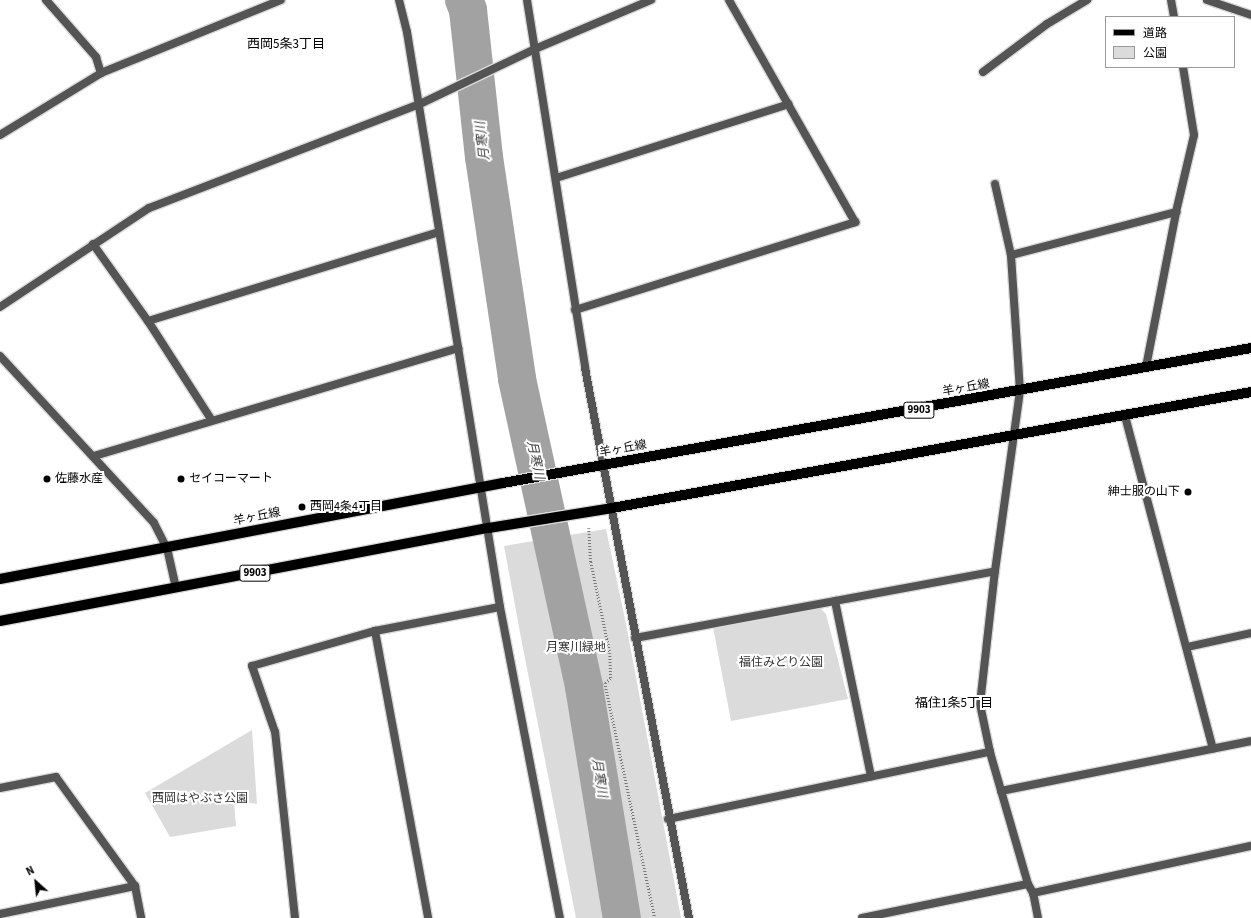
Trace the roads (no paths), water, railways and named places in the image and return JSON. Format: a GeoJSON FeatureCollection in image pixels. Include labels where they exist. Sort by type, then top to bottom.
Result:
{"type":"FeatureCollection","features":[{"type":"Feature","properties":{"kind":"main road","name":"羊ヶ丘線"},"geometry":{"type":"LineString","coordinates":[[0,579],[503,483],[1020,391],[1251,348]]}},
{"type":"Feature","properties":{"kind":"main road","name":"9903"},"geometry":{"type":"LineString","coordinates":[[0,621],[489,528],[598,509],[612,508],[1251,392]]}},
{"type":"Feature","properties":{"kind":"street"},"geometry":{"type":"LineString","coordinates":[[46,0],[96,57],[101,73]]}},
{"type":"Feature","properties":{"kind":"street"},"geometry":{"type":"LineString","coordinates":[[0,135],[101,73],[281,0]]}},
{"type":"Feature","properties":{"kind":"street"},"geometry":{"type":"LineString","coordinates":[[398,0],[407,32],[481,488],[489,528],[500,607],[560,918]]}},
{"type":"Feature","properties":{"kind":"street"},"geometry":{"type":"LineString","coordinates":[[527,0],[556,178],[575,310],[602,466],[615,524],[668,819],[689,918]]}},
{"type":"Feature","properties":{"kind":"street"},"geometry":{"type":"LineString","coordinates":[[0,307],[149,208],[434,99],[535,49],[651,0]]}},
{"type":"Feature","properties":{"kind":"street"},"geometry":{"type":"LineString","coordinates":[[575,310],[855,222],[789,104],[728,0]]}},
{"type":"Feature","properties":{"kind":"street"},"geometry":{"type":"LineString","coordinates":[[984,72],[1047,24],[1087,0]]}},
{"type":"Feature","properties":{"kind":"street"},"geometry":{"type":"LineString","coordinates":[[1171,0],[1174,16]]}},
{"type":"Feature","properties":{"kind":"street"},"geometry":{"type":"LineString","coordinates":[[1207,0],[1251,15]]}},
{"type":"Feature","properties":{"kind":"street"},"geometry":{"type":"LineString","coordinates":[[1146,367],[1176,212],[1194,135],[1183,68]]}},
{"type":"Feature","properties":{"kind":"street"},"geometry":{"type":"LineString","coordinates":[[556,178],[789,104]]}},
{"type":"Feature","properties":{"kind":"street"},"geometry":{"type":"LineString","coordinates":[[995,184],[1011,256],[1020,391],[995,571],[980,704],[990,752],[1028,884],[1033,893],[1038,918]]}},
{"type":"Feature","properties":{"kind":"street"},"geometry":{"type":"LineString","coordinates":[[1011,256],[1176,212]]}},
{"type":"Feature","properties":{"kind":"street"},"geometry":{"type":"LineString","coordinates":[[148,322],[439,232]]}},
{"type":"Feature","properties":{"kind":"street"},"geometry":{"type":"LineString","coordinates":[[93,244],[148,322],[211,419]]}},
{"type":"Feature","properties":{"kind":"street"},"geometry":{"type":"LineString","coordinates":[[94,456],[211,419],[458,348]]}},
{"type":"Feature","properties":{"kind":"street"},"geometry":{"type":"LineString","coordinates":[[0,356],[94,456],[154,523],[167,548],[176,588]]}},
{"type":"Feature","properties":{"kind":"street"},"geometry":{"type":"LineString","coordinates":[[1125,416],[1213,749]]}},
{"type":"Feature","properties":{"kind":"street"},"geometry":{"type":"LineString","coordinates":[[635,638],[995,571]]}},
{"type":"Feature","properties":{"kind":"street"},"geometry":{"type":"LineString","coordinates":[[835,601],[871,776]]}},
{"type":"Feature","properties":{"kind":"street"},"geometry":{"type":"LineString","coordinates":[[295,918],[275,732],[252,666],[375,631],[500,607]]}},
{"type":"Feature","properties":{"kind":"street"},"geometry":{"type":"LineString","coordinates":[[375,631],[428,918]]}},
{"type":"Feature","properties":{"kind":"street"},"geometry":{"type":"LineString","coordinates":[[1187,647],[1251,633]]}},
{"type":"Feature","properties":{"kind":"street"},"geometry":{"type":"LineString","coordinates":[[1001,791],[1251,741]]}},
{"type":"Feature","properties":{"kind":"street"},"geometry":{"type":"LineString","coordinates":[[668,819],[990,752]]}},
{"type":"Feature","properties":{"kind":"street"},"geometry":{"type":"LineString","coordinates":[[0,788],[56,777],[135,886],[141,918]]}},
{"type":"Feature","properties":{"kind":"street"},"geometry":{"type":"LineString","coordinates":[[1033,893],[1251,846]]}},
{"type":"Feature","properties":{"kind":"street"},"geometry":{"type":"LineString","coordinates":[[862,918],[1028,884]]}},
{"type":"Feature","properties":{"kind":"street"},"geometry":{"type":"LineString","coordinates":[[0,914],[135,886]]}},
{"type":"Feature","properties":{"kind":"waterway","name":"月寒川"},"geometry":{"type":"LineString","coordinates":[[464,0],[468,10],[484,157],[517,379],[584,687],[622,918]]}},
{"type":"Feature","properties":{"kind":"place","name":"佐藤水産"},"geometry":{"type":"Point","coordinates":[47,479]}},
{"type":"Feature","properties":{"kind":"place","name":"セイコーマート"},"geometry":{"type":"Point","coordinates":[181,479]}},
{"type":"Feature","properties":{"kind":"place","name":"紳士服の山下"},"geometry":{"type":"Point","coordinates":[1188,492]}},
{"type":"Feature","properties":{"kind":"place","name":"西岡4条4丁目"},"geometry":{"type":"Point","coordinates":[302,507]}},
{"type":"Feature","properties":{"kind":"district","name":"西岡5条3丁目"},"geometry":{"type":"Point","coordinates":[286,44]}},
{"type":"Feature","properties":{"kind":"district","name":"福住1条5丁目"},"geometry":{"type":"Point","coordinates":[954,703]}},
{"type":"Feature","properties":{"kind":"park label","name":"月寒川緑地"},"geometry":{"type":"Point","coordinates":[576,648]}},
{"type":"Feature","properties":{"kind":"park label","name":"福住みどり公園"},"geometry":{"type":"Point","coordinates":[781,663]}},
{"type":"Feature","properties":{"kind":"park label","name":"西岡はやぶさ公園"},"geometry":{"type":"Point","coordinates":[200,799]}}]}
